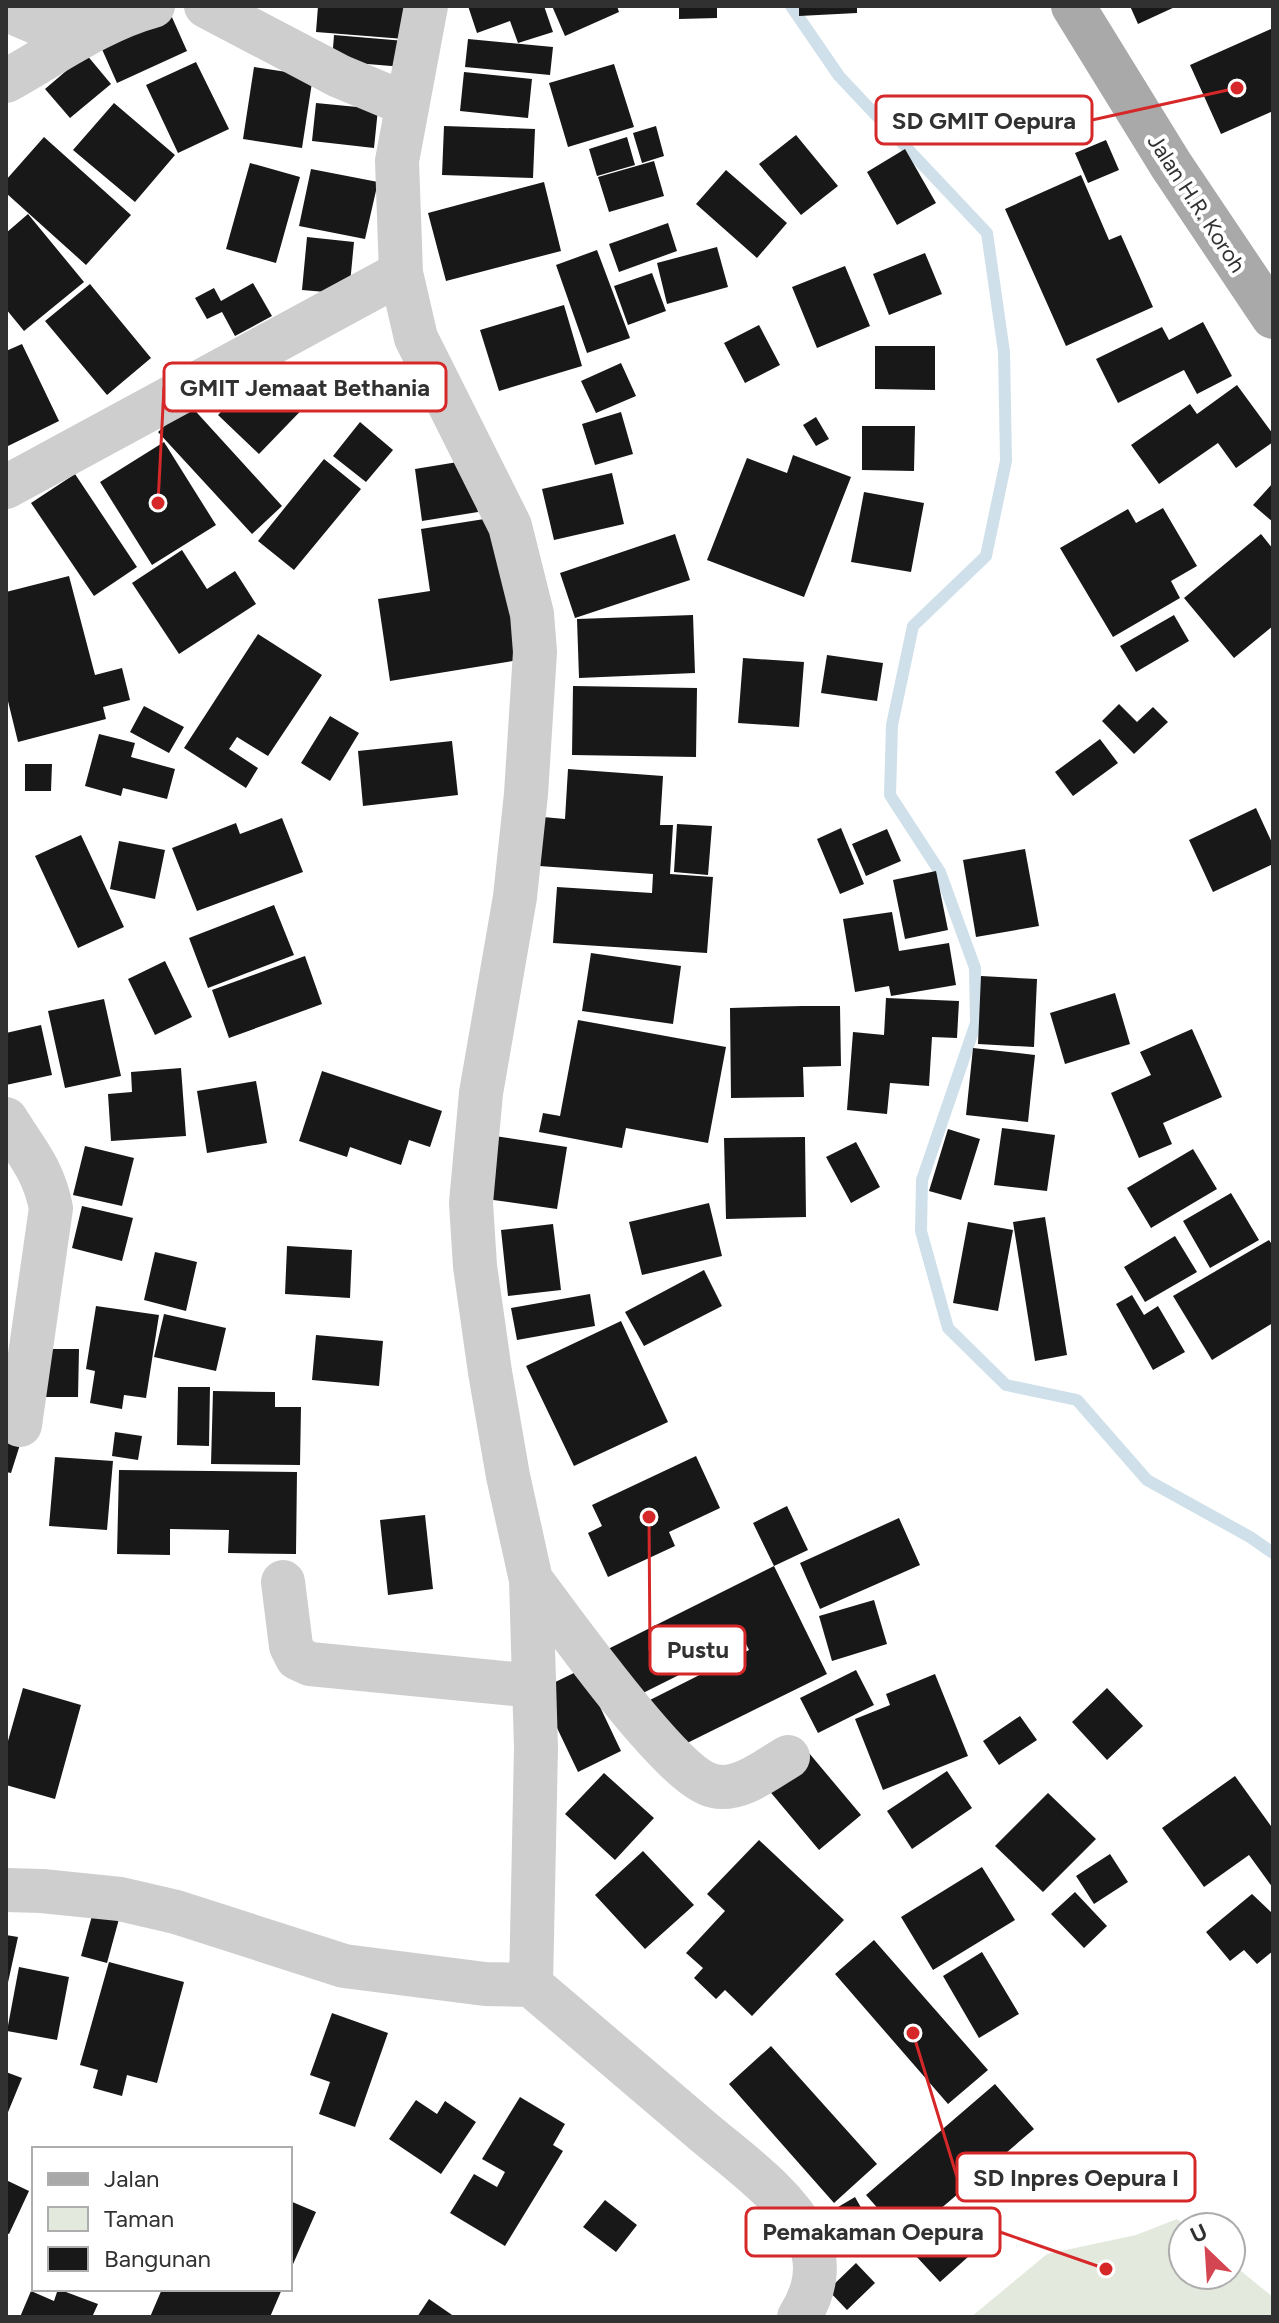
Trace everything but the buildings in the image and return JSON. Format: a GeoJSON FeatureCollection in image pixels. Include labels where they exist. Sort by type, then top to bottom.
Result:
{"type":"FeatureCollection","features":[{"type":"Feature","properties":{"kind":"main road","name":"Jalan H.R. Koroh"},"geometry":{"type":"LineString","coordinates":[[1073,6],[1171,165],[1273,317]]}},
{"type":"Feature","properties":{"kind":"street"},"geometry":{"type":"LineString","coordinates":[[8,6],[19,15],[40,24],[126,7]]}},
{"type":"Feature","properties":{"kind":"street"},"geometry":{"type":"LineString","coordinates":[[206,6],[339,76],[406,104]]}},
{"type":"Feature","properties":{"kind":"street"},"geometry":{"type":"LineString","coordinates":[[426,6],[397,161],[401,273],[416,338],[510,526],[532,614],[535,681],[526,794],[515,897],[481,1093],[471,1203],[475,1266],[490,1372],[508,1476],[531,1580],[536,1748],[531,1985]]}},
{"type":"Feature","properties":{"kind":"street"},"geometry":{"type":"LineString","coordinates":[[6,81],[126,7]]}},
{"type":"Feature","properties":{"kind":"street"},"geometry":{"type":"LineString","coordinates":[[6,487],[401,273]]}},
{"type":"Feature","properties":{"kind":"street"},"geometry":{"type":"LineString","coordinates":[[6,1119],[31,1155],[46,1184],[51,1208],[20,1425]]}},
{"type":"Feature","properties":{"kind":"street"},"geometry":{"type":"LineString","coordinates":[[531,1580],[650,1734],[686,1771],[713,1787],[730,1786],[749,1780],[788,1757]]}},
{"type":"Feature","properties":{"kind":"street"},"geometry":{"type":"LineString","coordinates":[[283,1582],[291,1646],[297,1658],[310,1664],[534,1686]]}},
{"type":"Feature","properties":{"kind":"street"},"geometry":{"type":"LineString","coordinates":[[6,1890],[120,1899],[176,1912],[344,1966],[485,1984],[531,1985],[755,2176],[792,2212],[808,2238],[816,2263],[813,2289],[799,2317]]}},
{"type":"Feature","properties":{"kind":"green space"},"geometry":{"type":"Polygon","coordinates":[[[1167,2223],[1167,2291],[1247,2291],[1247,2276],[1273,2297],[1272,2317],[971,2317],[1047,2254],[1136,2235],[1167,2223]]]}},
{"type":"Feature","properties":{"kind":"waterway"},"geometry":{"type":"LineString","coordinates":[[791,6],[839,76],[987,233],[1004,352],[1006,461],[986,556],[913,626],[892,725],[890,795],[940,872],[975,968],[976,1023],[922,1180],[921,1231],[948,1328],[1006,1385],[1077,1400],[1147,1480],[1273,1553]]}},
{"type":"Feature","properties":{"kind":"place","name":"SD GMIT Oepura"},"geometry":{"type":"Point","coordinates":[1237,88]}},
{"type":"Feature","properties":{"kind":"place","name":"GMIT Jemaat Bethania"},"geometry":{"type":"Point","coordinates":[158,503]}},
{"type":"Feature","properties":{"kind":"place","name":"Pustu"},"geometry":{"type":"Point","coordinates":[649,1517]}},
{"type":"Feature","properties":{"kind":"place","name":"SD Inpres Oepura I"},"geometry":{"type":"Point","coordinates":[913,2033]}},
{"type":"Feature","properties":{"kind":"place","name":"Pemakaman Oepura"},"geometry":{"type":"Point","coordinates":[1106,2269]}}]}
